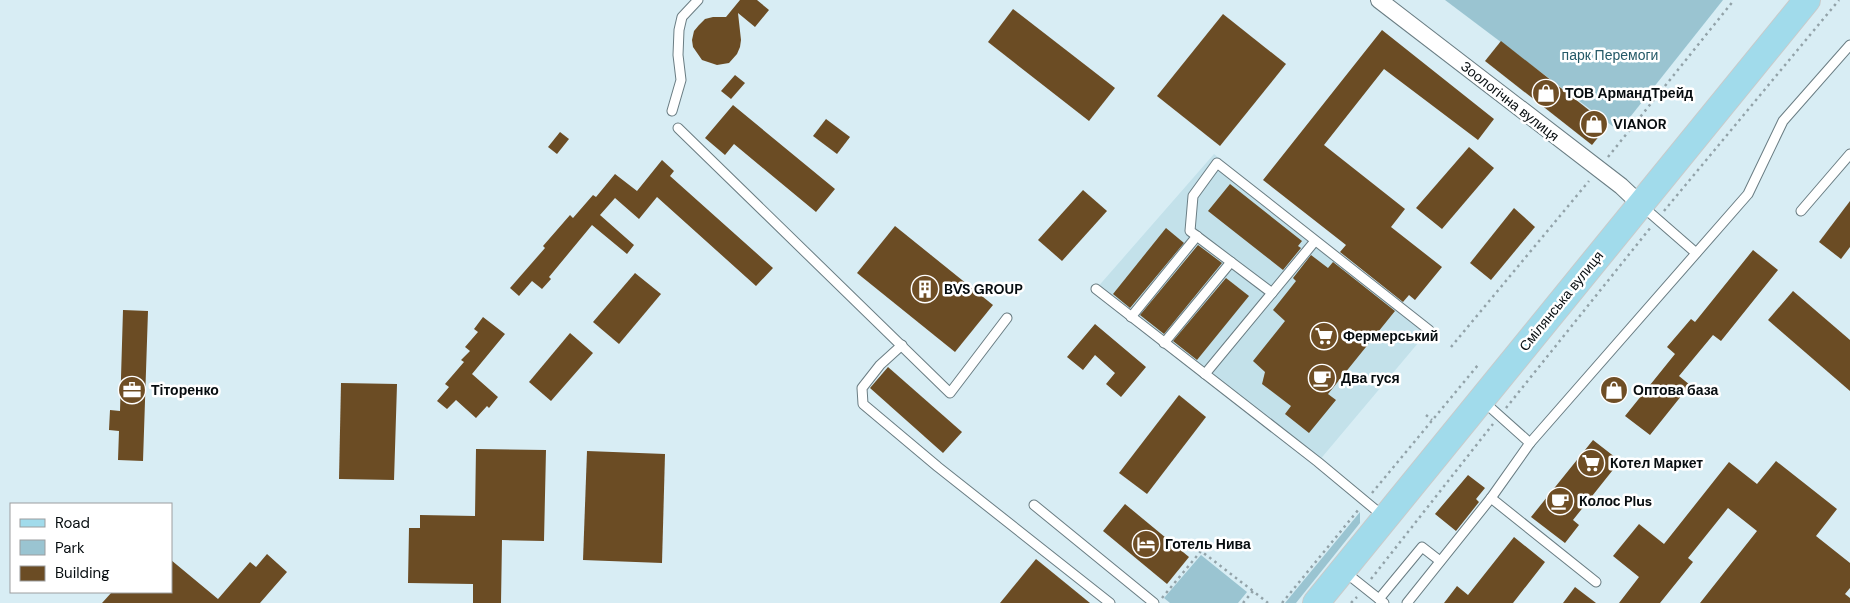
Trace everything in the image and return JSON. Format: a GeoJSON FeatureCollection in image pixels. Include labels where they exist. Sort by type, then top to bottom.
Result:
{"type":"FeatureCollection","features":[{"type":"Feature","properties":{"kind":"main road","name":"Смілянська вулиця"},"geometry":{"type":"LineString","coordinates":[[1316,603],[1342,570],[1375,510],[1490,407],[1649,212],[1807,0]]}},
{"type":"Feature","properties":{"kind":"street","name":"Зоологічна вулиця"},"geometry":{"type":"LineString","coordinates":[[1379,0],[1621,186],[1649,212]]}},
{"type":"Feature","properties":{"kind":"lane"},"geometry":{"type":"LineString","coordinates":[[672,111],[681,80],[678,55],[679,30],[682,18],[698,0]]}},
{"type":"Feature","properties":{"kind":"lane"},"geometry":{"type":"LineString","coordinates":[[1407,603],[1492,498],[1530,443],[1748,194],[1783,121],[1850,45]]}},
{"type":"Feature","properties":{"kind":"lane"},"geometry":{"type":"LineString","coordinates":[[678,128],[950,392],[1006,318]]}},
{"type":"Feature","properties":{"kind":"lane"},"geometry":{"type":"LineString","coordinates":[[1801,211],[1850,154]]}},
{"type":"Feature","properties":{"kind":"lane"},"geometry":{"type":"LineString","coordinates":[[1272,293],[1190,231],[1193,196],[1217,163],[1429,330]]}},
{"type":"Feature","properties":{"kind":"lane"},"geometry":{"type":"LineString","coordinates":[[1649,212],[1696,253]]}},
{"type":"Feature","properties":{"kind":"lane"},"geometry":{"type":"LineString","coordinates":[[1131,317],[1197,236]]}},
{"type":"Feature","properties":{"kind":"lane"},"geometry":{"type":"LineString","coordinates":[[1205,374],[1316,240]]}},
{"type":"Feature","properties":{"kind":"lane"},"geometry":{"type":"LineString","coordinates":[[1164,343],[1231,262]]}},
{"type":"Feature","properties":{"kind":"lane"},"geometry":{"type":"LineString","coordinates":[[1096,289],[1318,462],[1375,510]]}},
{"type":"Feature","properties":{"kind":"lane"},"geometry":{"type":"LineString","coordinates":[[902,345],[880,365],[862,388],[863,404],[938,467],[1110,603]]}},
{"type":"Feature","properties":{"kind":"lane"},"geometry":{"type":"LineString","coordinates":[[1490,407],[1530,443]]}},
{"type":"Feature","properties":{"kind":"lane"},"geometry":{"type":"LineString","coordinates":[[1492,498],[1596,582]]}},
{"type":"Feature","properties":{"kind":"lane"},"geometry":{"type":"LineString","coordinates":[[1034,505],[1156,603]]}},
{"type":"Feature","properties":{"kind":"lane"},"geometry":{"type":"LineString","coordinates":[[1342,570],[1382,601],[1422,547],[1440,561]]}},
{"type":"Feature","properties":{"kind":"path"},"geometry":{"type":"LineString","coordinates":[[1351,603],[1490,407],[1649,212],[1838,0]]}},
{"type":"Feature","properties":{"kind":"path"},"geometry":{"type":"LineString","coordinates":[[1282,603],[1375,510],[1432,420],[1478,366]]}},
{"type":"Feature","properties":{"kind":"path"},"geometry":{"type":"LineString","coordinates":[[1426,415],[1432,420]]}},
{"type":"Feature","properties":{"kind":"path"},"geometry":{"type":"LineString","coordinates":[[1156,603],[1202,551],[1268,603]]}},
{"type":"Feature","properties":{"kind":"path"},"geometry":{"type":"LineString","coordinates":[[1243,603],[1253,591]]}},
{"type":"Feature","properties":{"kind":"shaded area","name":"Фермерський"},"geometry":{"type":"Polygon","coordinates":[[[1214,154],[1315,241],[1429,330],[1318,462],[1096,289],[1214,154]]]}},
{"type":"Feature","properties":{"kind":"green space","name":"парк Перемоги"},"geometry":{"type":"Polygon","coordinates":[[[1445,0],[1723,0],[1619,131],[1445,0]]]}},
{"type":"Feature","properties":{"kind":"green space"},"geometry":{"type":"Polygon","coordinates":[[[1360,512],[1360,523],[1296,603],[1285,603],[1360,512]]]}},
{"type":"Feature","properties":{"kind":"green space"},"geometry":{"type":"Polygon","coordinates":[[[1201,555],[1247,592],[1238,603],[1170,603],[1164,598],[1201,555]]]}},
{"type":"Feature","properties":{"kind":"building"},"geometry":{"type":"Polygon","coordinates":[[[740,0],[757,0],[769,10],[755,27],[738,13],[740,47],[729,63],[717,65],[702,60],[693,47],[694,31],[705,19],[726,17],[740,0]]]}},
{"type":"Feature","properties":{"kind":"building"},"geometry":{"type":"Polygon","coordinates":[[[1013,9],[1115,88],[1089,121],[988,42],[1013,9]]]}},
{"type":"Feature","properties":{"kind":"building"},"geometry":{"type":"Polygon","coordinates":[[[1223,14],[1286,64],[1220,146],[1157,96],[1223,14]]]}},
{"type":"Feature","properties":{"kind":"building"},"geometry":{"type":"Polygon","coordinates":[[[1382,30],[1494,119],[1478,140],[1384,69],[1324,145],[1405,209],[1391,227],[1442,267],[1415,300],[1409,295],[1403,302],[1340,252],[1346,245],[1263,180],[1382,30]]]}},
{"type":"Feature","properties":{"kind":"building","name":"ТОВ АрмандТрейд"},"geometry":{"type":"Polygon","coordinates":[[[1501,41],[1608,125],[1592,145],[1485,61],[1501,41]]]}},
{"type":"Feature","properties":{"kind":"building"},"geometry":{"type":"Polygon","coordinates":[[[735,75],[745,83],[731,99],[721,91],[735,75]]]}},
{"type":"Feature","properties":{"kind":"building"},"geometry":{"type":"Polygon","coordinates":[[[733,105],[835,189],[816,212],[734,144],[725,155],[705,138],[733,105]]]}},
{"type":"Feature","properties":{"kind":"building"},"geometry":{"type":"Polygon","coordinates":[[[826,119],[850,137],[837,154],[813,136],[826,119]]]}},
{"type":"Feature","properties":{"kind":"building"},"geometry":{"type":"Polygon","coordinates":[[[560,132],[569,139],[557,154],[548,147],[560,132]]]}},
{"type":"Feature","properties":{"kind":"building"},"geometry":{"type":"Polygon","coordinates":[[[1469,147],[1494,168],[1442,229],[1416,208],[1469,147]]]}},
{"type":"Feature","properties":{"kind":"building"},"geometry":{"type":"Polygon","coordinates":[[[662,160],[674,171],[670,176],[773,268],[756,286],[657,197],[639,219],[615,198],[600,215],[634,245],[627,254],[592,225],[549,277],[551,279],[542,289],[532,281],[519,296],[510,288],[545,248],[543,246],[570,215],[573,218],[593,195],[596,197],[615,174],[637,191],[662,160]]]}},
{"type":"Feature","properties":{"kind":"building"},"geometry":{"type":"Polygon","coordinates":[[[1230,184],[1302,241],[1298,246],[1301,248],[1283,270],[1208,211],[1230,184]]]}},
{"type":"Feature","properties":{"kind":"building"},"geometry":{"type":"Polygon","coordinates":[[[1083,190],[1107,211],[1062,261],[1038,240],[1083,190]]]}},
{"type":"Feature","properties":{"kind":"building"},"geometry":{"type":"Polygon","coordinates":[[[1850,201],[1850,247],[1841,259],[1819,242],[1850,201]]]}},
{"type":"Feature","properties":{"kind":"building"},"geometry":{"type":"Polygon","coordinates":[[[1514,208],[1535,227],[1491,280],[1470,263],[1514,208]]]}},
{"type":"Feature","properties":{"kind":"building","name":"BVS GROUP"},"geometry":{"type":"Polygon","coordinates":[[[895,226],[993,305],[955,352],[857,273],[895,226]]]}},
{"type":"Feature","properties":{"kind":"building"},"geometry":{"type":"Polygon","coordinates":[[[1166,228],[1184,243],[1130,308],[1113,294],[1166,228]]]}},
{"type":"Feature","properties":{"kind":"building"},"geometry":{"type":"Polygon","coordinates":[[[1198,245],[1222,263],[1164,334],[1140,315],[1198,245]]]}},
{"type":"Feature","properties":{"kind":"building"},"geometry":{"type":"Polygon","coordinates":[[[1753,250],[1778,270],[1721,341],[1713,335],[1679,376],[1690,385],[1650,435],[1625,416],[1675,354],[1667,347],[1691,319],[1695,322],[1753,250]]]}},
{"type":"Feature","properties":{"kind":"building","name":"Фермерський"},"geometry":{"type":"Polygon","coordinates":[[[1311,255],[1328,268],[1333,262],[1395,311],[1328,394],[1336,400],[1309,433],[1285,414],[1291,406],[1262,384],[1265,372],[1253,361],[1285,321],[1273,310],[1296,281],[1293,278],[1311,255]]]}},
{"type":"Feature","properties":{"kind":"building"},"geometry":{"type":"Polygon","coordinates":[[[635,273],[661,294],[619,344],[593,322],[635,273]]]}},
{"type":"Feature","properties":{"kind":"building"},"geometry":{"type":"Polygon","coordinates":[[[1226,278],[1249,296],[1197,360],[1173,341],[1226,278]]]}},
{"type":"Feature","properties":{"kind":"building"},"geometry":{"type":"Polygon","coordinates":[[[1793,291],[1850,340],[1850,391],[1768,320],[1793,291]]]}},
{"type":"Feature","properties":{"kind":"building"},"geometry":{"type":"Polygon","coordinates":[[[123,310],[148,311],[143,461],[118,460],[119,431],[109,430],[110,410],[120,411],[123,310]]]}},
{"type":"Feature","properties":{"kind":"building"},"geometry":{"type":"Polygon","coordinates":[[[483,317],[505,334],[472,374],[498,397],[489,408],[487,406],[476,418],[456,400],[447,409],[437,401],[449,387],[445,384],[464,362],[461,360],[470,351],[465,347],[478,332],[474,329],[483,317]]]}},
{"type":"Feature","properties":{"kind":"building"},"geometry":{"type":"Polygon","coordinates":[[[1095,324],[1146,367],[1121,397],[1106,384],[1115,373],[1095,355],[1083,370],[1067,357],[1095,324]]]}},
{"type":"Feature","properties":{"kind":"building"},"geometry":{"type":"Polygon","coordinates":[[[570,333],[593,353],[551,401],[529,382],[570,333]]]}},
{"type":"Feature","properties":{"kind":"building"},"geometry":{"type":"Polygon","coordinates":[[[888,367],[962,432],[943,453],[870,388],[888,367]]]}},
{"type":"Feature","properties":{"kind":"building"},"geometry":{"type":"Polygon","coordinates":[[[341,383],[397,384],[394,480],[339,479],[341,383]]]}},
{"type":"Feature","properties":{"kind":"building"},"geometry":{"type":"Polygon","coordinates":[[[1179,395],[1206,417],[1147,494],[1119,473],[1179,395]]]}},
{"type":"Feature","properties":{"kind":"building"},"geometry":{"type":"Polygon","coordinates":[[[1593,440],[1620,461],[1573,520],[1579,525],[1565,543],[1531,517],[1593,440]]]}},
{"type":"Feature","properties":{"kind":"building"},"geometry":{"type":"Polygon","coordinates":[[[476,449],[546,450],[544,541],[502,540],[501,603],[473,603],[473,584],[408,583],[409,528],[420,528],[420,515],[475,516],[476,449]]]}},
{"type":"Feature","properties":{"kind":"building"},"geometry":{"type":"Polygon","coordinates":[[[587,451],[665,454],[662,563],[583,560],[587,451]]]}},
{"type":"Feature","properties":{"kind":"building"},"geometry":{"type":"Polygon","coordinates":[[[1776,461],[1837,509],[1816,536],[1850,563],[1850,588],[1845,594],[1850,598],[1850,603],[1700,603],[1757,531],[1728,508],[1688,558],[1693,562],[1660,603],[1619,603],[1639,577],[1613,556],[1639,524],[1664,544],[1729,462],[1757,484],[1776,461]]]}},
{"type":"Feature","properties":{"kind":"building"},"geometry":{"type":"Polygon","coordinates":[[[1468,475],[1485,488],[1476,499],[1479,502],[1456,531],[1435,514],[1468,475]]]}},
{"type":"Feature","properties":{"kind":"building","name":"Готель Нива"},"geometry":{"type":"Polygon","coordinates":[[[1125,504],[1189,557],[1167,584],[1103,531],[1125,504]]]}},
{"type":"Feature","properties":{"kind":"building"},"geometry":{"type":"Polygon","coordinates":[[[1514,537],[1545,562],[1513,603],[1444,603],[1457,586],[1468,595],[1514,537]]]}},
{"type":"Feature","properties":{"kind":"building"},"geometry":{"type":"Polygon","coordinates":[[[267,554],[287,572],[260,603],[102,603],[111,593],[172,593],[172,561],[218,599],[250,562],[256,567],[267,554]]]}},
{"type":"Feature","properties":{"kind":"building"},"geometry":{"type":"Polygon","coordinates":[[[1036,559],[1090,603],[1000,603],[1036,559]]]}},
{"type":"Feature","properties":{"kind":"building"},"geometry":{"type":"Polygon","coordinates":[[[1575,587],[1596,603],[1563,603],[1575,587]]]}},
{"type":"Feature","properties":{"kind":"place","name":"ТОВ АрмандТрейд"},"geometry":{"type":"Point","coordinates":[1546,93]}},
{"type":"Feature","properties":{"kind":"place","name":"VIANOR"},"geometry":{"type":"Point","coordinates":[1594,124]}},
{"type":"Feature","properties":{"kind":"place","name":"BVS GROUP"},"geometry":{"type":"Point","coordinates":[925,289]}},
{"type":"Feature","properties":{"kind":"place","name":"Фермерський"},"geometry":{"type":"Point","coordinates":[1324,336]}},
{"type":"Feature","properties":{"kind":"place","name":"Два гуся"},"geometry":{"type":"Point","coordinates":[1322,378]}},
{"type":"Feature","properties":{"kind":"place","name":"Тіторенко"},"geometry":{"type":"Point","coordinates":[132,390]}},
{"type":"Feature","properties":{"kind":"place","name":"Оптова база"},"geometry":{"type":"Point","coordinates":[1614,390]}},
{"type":"Feature","properties":{"kind":"place","name":"Котел Маркет"},"geometry":{"type":"Point","coordinates":[1591,463]}},
{"type":"Feature","properties":{"kind":"place","name":"Колос Plus"},"geometry":{"type":"Point","coordinates":[1560,501]}},
{"type":"Feature","properties":{"kind":"place","name":"Готель Нива"},"geometry":{"type":"Point","coordinates":[1146,544]}}]}
